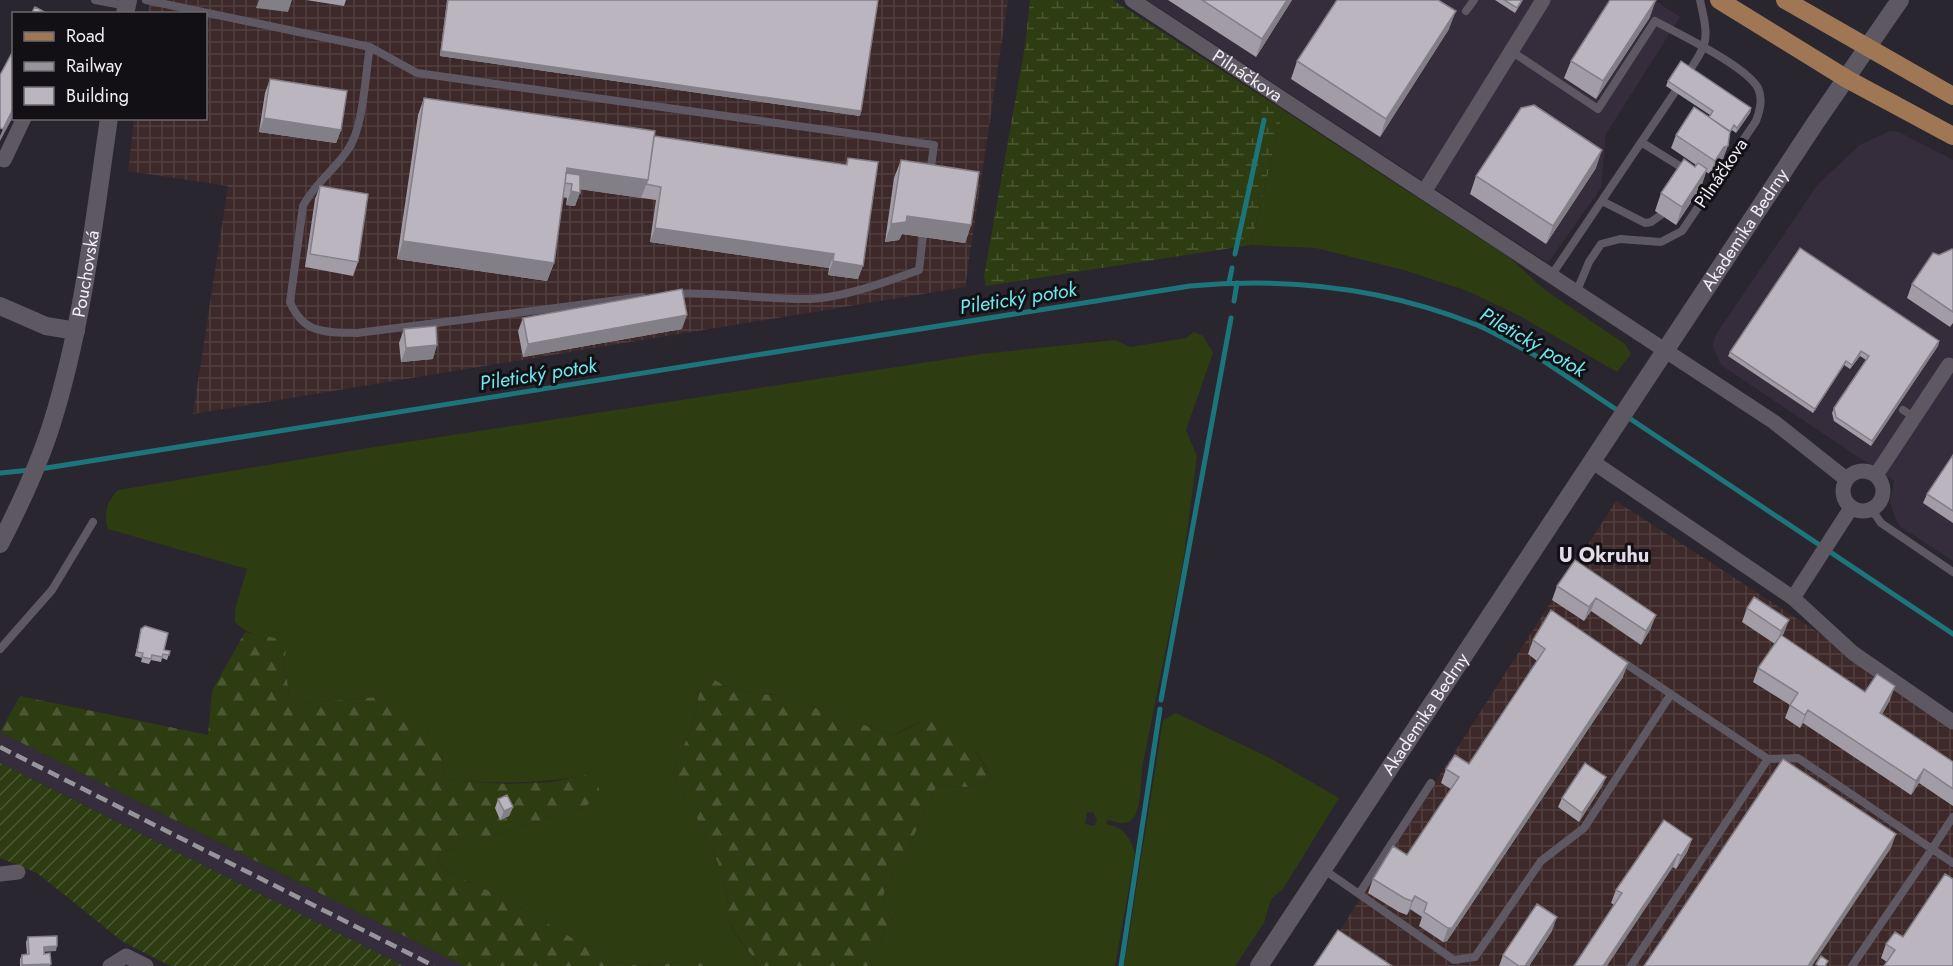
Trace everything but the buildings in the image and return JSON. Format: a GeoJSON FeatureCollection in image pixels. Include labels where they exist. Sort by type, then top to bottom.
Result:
{"type":"FeatureCollection","features":[{"type":"Feature","properties":{"kind":"main road"},"geometry":{"type":"LineString","coordinates":[[1719,0],[1847,79],[1953,136]]}},
{"type":"Feature","properties":{"kind":"main road"},"geometry":{"type":"LineString","coordinates":[[1785,0],[1953,96]]}},
{"type":"Feature","properties":{"kind":"street","name":"Pilnáčkova"},"geometry":{"type":"LineString","coordinates":[[1132,0],[1774,422],[1846,479]]}},
{"type":"Feature","properties":{"kind":"street"},"geometry":{"type":"LineString","coordinates":[[1424,192],[1543,0]]}},
{"type":"Feature","properties":{"kind":"street","name":"Akademika Bedrny"},"geometry":{"type":"LineString","coordinates":[[1259,966],[1816,122],[1899,0]]}},
{"type":"Feature","properties":{"kind":"street"},"geometry":{"type":"LineString","coordinates":[[3,160],[23,120]]}},
{"type":"Feature","properties":{"kind":"street","name":"Pouchovská"},"geometry":{"type":"LineString","coordinates":[[0,544],[23,499],[49,433],[76,332],[109,120]]}},
{"type":"Feature","properties":{"kind":"street"},"geometry":{"type":"LineString","coordinates":[[0,306],[46,326],[76,332]]}},
{"type":"Feature","properties":{"kind":"street"},"geometry":{"type":"LineString","coordinates":[[1876,475],[1908,413],[1949,365]]}},
{"type":"Feature","properties":{"kind":"street"},"geometry":{"type":"LineString","coordinates":[[1593,462],[1793,598],[1853,653],[1953,722]]}},
{"type":"Feature","properties":{"kind":"street"},"geometry":{"type":"LineString","coordinates":[[1857,471],[1876,475],[1881,480],[1884,494],[1882,500],[1872,510],[1858,511],[1851,508],[1842,492],[1846,479],[1857,471]]}},
{"type":"Feature","properties":{"kind":"street"},"geometry":{"type":"LineString","coordinates":[[1793,598],[1851,508]]}},
{"type":"Feature","properties":{"kind":"street"},"geometry":{"type":"LineString","coordinates":[[0,874],[18,872]]}},
{"type":"Feature","properties":{"kind":"street"},"geometry":{"type":"LineString","coordinates":[[110,966],[126,956],[146,966]]}},
{"type":"Feature","properties":{"kind":"lane"},"geometry":{"type":"LineString","coordinates":[[95,0],[126,7]]}},
{"type":"Feature","properties":{"kind":"lane"},"geometry":{"type":"LineString","coordinates":[[146,0],[203,12]]}},
{"type":"Feature","properties":{"kind":"lane"},"geometry":{"type":"LineString","coordinates":[[1467,11],[1474,0]]}},
{"type":"Feature","properties":{"kind":"lane"},"geometry":{"type":"LineString","coordinates":[[1551,276],[1705,47],[1707,30],[1700,0]]}},
{"type":"Feature","properties":{"kind":"lane"},"geometry":{"type":"LineString","coordinates":[[207,13],[370,47],[417,73],[934,145],[930,179]]}},
{"type":"Feature","properties":{"kind":"lane","name":"Pilnáčkova"},"geometry":{"type":"LineString","coordinates":[[1513,47],[1598,109],[1655,21],[1705,47],[1752,80],[1758,89],[1761,101],[1756,120],[1682,231],[1661,242],[1620,238],[1601,244],[1589,262],[1576,293]]}},
{"type":"Feature","properties":{"kind":"lane"},"geometry":{"type":"LineString","coordinates":[[370,47],[357,126],[351,145],[308,195],[303,206],[290,302],[295,315],[304,324],[316,331],[357,333],[652,296]]}},
{"type":"Feature","properties":{"kind":"lane"},"geometry":{"type":"LineString","coordinates":[[1641,142],[1689,172],[1683,182]]}},
{"type":"Feature","properties":{"kind":"lane"},"geometry":{"type":"LineString","coordinates":[[1602,201],[1645,223],[1661,215]]}},
{"type":"Feature","properties":{"kind":"lane"},"geometry":{"type":"LineString","coordinates":[[663,295],[694,293],[805,299],[877,286],[919,270],[926,213]]}},
{"type":"Feature","properties":{"kind":"lane"},"geometry":{"type":"LineString","coordinates":[[1872,510],[1881,523],[1953,572]]}},
{"type":"Feature","properties":{"kind":"lane"},"geometry":{"type":"LineString","coordinates":[[0,649],[52,590],[93,522]]}},
{"type":"Feature","properties":{"kind":"lane"},"geometry":{"type":"LineString","coordinates":[[1615,657],[1768,759],[1798,758],[1953,863]]}},
{"type":"Feature","properties":{"kind":"lane"},"geometry":{"type":"LineString","coordinates":[[1323,869],[1454,960],[1475,957],[1541,861],[1584,828],[1671,694]]}},
{"type":"Feature","properties":{"kind":"lane"},"geometry":{"type":"LineString","coordinates":[[1631,966],[1768,759]]}},
{"type":"Feature","properties":{"kind":"lane"},"geometry":{"type":"LineString","coordinates":[[1359,894],[1431,783]]}},
{"type":"Feature","properties":{"kind":"lane"},"geometry":{"type":"LineString","coordinates":[[1852,966],[1953,817]]}},
{"type":"Feature","properties":{"kind":"shaded area"},"geometry":{"type":"Polygon","coordinates":[[[150,0],[1008,0],[965,287],[193,414],[228,186],[128,171],[134,120],[207,120],[207,12],[148,12],[150,0]]]}},
{"type":"Feature","properties":{"kind":"shaded area"},"geometry":{"type":"Polygon","coordinates":[[[1147,0],[1654,0],[1680,17],[1606,134],[1601,188],[1548,263],[1147,0]]]}},
{"type":"Feature","properties":{"kind":"shaded area"},"geometry":{"type":"Polygon","coordinates":[[[1890,131],[1899,132],[1953,160],[1953,561],[1901,527],[1890,502],[1894,481],[1721,365],[1713,347],[1715,336],[1818,184],[1860,145],[1890,131]]]}},
{"type":"Feature","properties":{"kind":"shaded area"},"geometry":{"type":"Polygon","coordinates":[[[1616,501],[1953,720],[1953,966],[1317,966],[1616,501]]]}},
{"type":"Feature","properties":{"kind":"shaded area"},"geometry":{"type":"Polygon","coordinates":[[[0,732],[464,966],[404,966],[0,763],[0,732]]]}},
{"type":"Feature","properties":{"kind":"green space"},"geometry":{"type":"Polygon","coordinates":[[[1030,0],[1113,0],[1283,110],[1251,245],[986,286],[984,276],[1025,46],[1030,0]]]}},
{"type":"Feature","properties":{"kind":"green space"},"geometry":{"type":"Polygon","coordinates":[[[1283,110],[1510,258],[1545,290],[1625,344],[1631,354],[1617,372],[1518,315],[1465,290],[1407,271],[1316,248],[1251,245],[1283,110]]]}},
{"type":"Feature","properties":{"kind":"green space"},"geometry":{"type":"Polygon","coordinates":[[[1194,332],[1203,336],[1213,353],[1186,430],[1197,456],[1183,563],[1142,765],[1138,807],[1135,816],[1129,822],[1119,823],[1107,820],[1107,824],[1126,834],[1135,854],[1115,966],[871,966],[883,933],[896,912],[882,904],[885,888],[905,855],[937,785],[967,787],[992,779],[985,766],[964,741],[920,722],[893,735],[778,695],[754,694],[725,686],[708,676],[702,679],[694,720],[673,773],[709,843],[721,872],[727,891],[727,911],[731,926],[758,966],[705,966],[696,961],[642,966],[613,962],[502,897],[450,873],[438,864],[439,854],[461,845],[584,807],[585,775],[532,782],[444,780],[442,746],[378,697],[304,703],[290,697],[284,663],[286,643],[253,634],[235,622],[235,609],[247,569],[108,529],[106,518],[111,498],[118,490],[374,447],[981,354],[1115,340],[1130,347],[1186,338],[1194,332]],[[1093,812],[1087,813],[1085,824],[1094,826],[1097,819],[1093,812]]]}},
{"type":"Feature","properties":{"kind":"green space"},"geometry":{"type":"Polygon","coordinates":[[[245,632],[287,643],[284,663],[290,697],[304,703],[378,697],[398,702],[430,727],[442,746],[444,780],[510,784],[552,782],[585,775],[598,782],[600,797],[584,807],[461,845],[439,854],[438,864],[450,873],[502,897],[613,962],[642,966],[464,966],[0,732],[20,696],[208,735],[212,691],[245,632]]]}},
{"type":"Feature","properties":{"kind":"green space"},"geometry":{"type":"Polygon","coordinates":[[[708,676],[725,686],[754,694],[778,695],[893,735],[916,724],[935,722],[956,732],[965,740],[987,769],[992,779],[967,787],[937,785],[905,855],[885,888],[882,904],[896,912],[883,933],[871,966],[758,966],[731,925],[726,887],[716,857],[673,773],[694,720],[702,678],[708,676]]]}},
{"type":"Feature","properties":{"kind":"green space"},"geometry":{"type":"Polygon","coordinates":[[[1176,713],[1270,758],[1339,798],[1283,889],[1271,899],[1264,923],[1235,966],[1124,966],[1163,720],[1176,713]]]}},
{"type":"Feature","properties":{"kind":"green space"},"geometry":{"type":"Polygon","coordinates":[[[0,763],[404,966],[170,966],[122,941],[37,873],[0,858],[0,763]]]}},
{"type":"Feature","properties":{"kind":"green space"},"geometry":{"type":"Polygon","coordinates":[[[696,961],[705,966],[642,966],[696,961]]]}},
{"type":"Feature","properties":{"kind":"waterway"},"geometry":{"type":"LineString","coordinates":[[1235,254],[1264,120]]}},
{"type":"Feature","properties":{"kind":"waterway"},"geometry":{"type":"LineString","coordinates":[[1229,283],[1232,268]]}},
{"type":"Feature","properties":{"kind":"waterway"},"geometry":{"type":"LineString","coordinates":[[1234,301],[1237,283]]}},
{"type":"Feature","properties":{"kind":"waterway","name":"Piletický potok"},"geometry":{"type":"LineString","coordinates":[[40,469],[1190,286],[1263,283],[1336,288],[1372,294],[1442,312],[1477,325],[1533,354],[1953,634]]}},
{"type":"Feature","properties":{"kind":"waterway"},"geometry":{"type":"LineString","coordinates":[[1161,700],[1231,318]]}},
{"type":"Feature","properties":{"kind":"waterway","name":"Piletický potok"},"geometry":{"type":"LineString","coordinates":[[0,473],[31,470]]}},
{"type":"Feature","properties":{"kind":"waterway"},"geometry":{"type":"LineString","coordinates":[[1121,966],[1160,709]]}},
{"type":"Feature","properties":{"kind":"railway"},"geometry":{"type":"LineString","coordinates":[[0,747],[434,966]]}},
{"type":"Feature","properties":{"kind":"district","name":"U Okruhu"},"geometry":{"type":"Point","coordinates":[1604,555]}}]}
